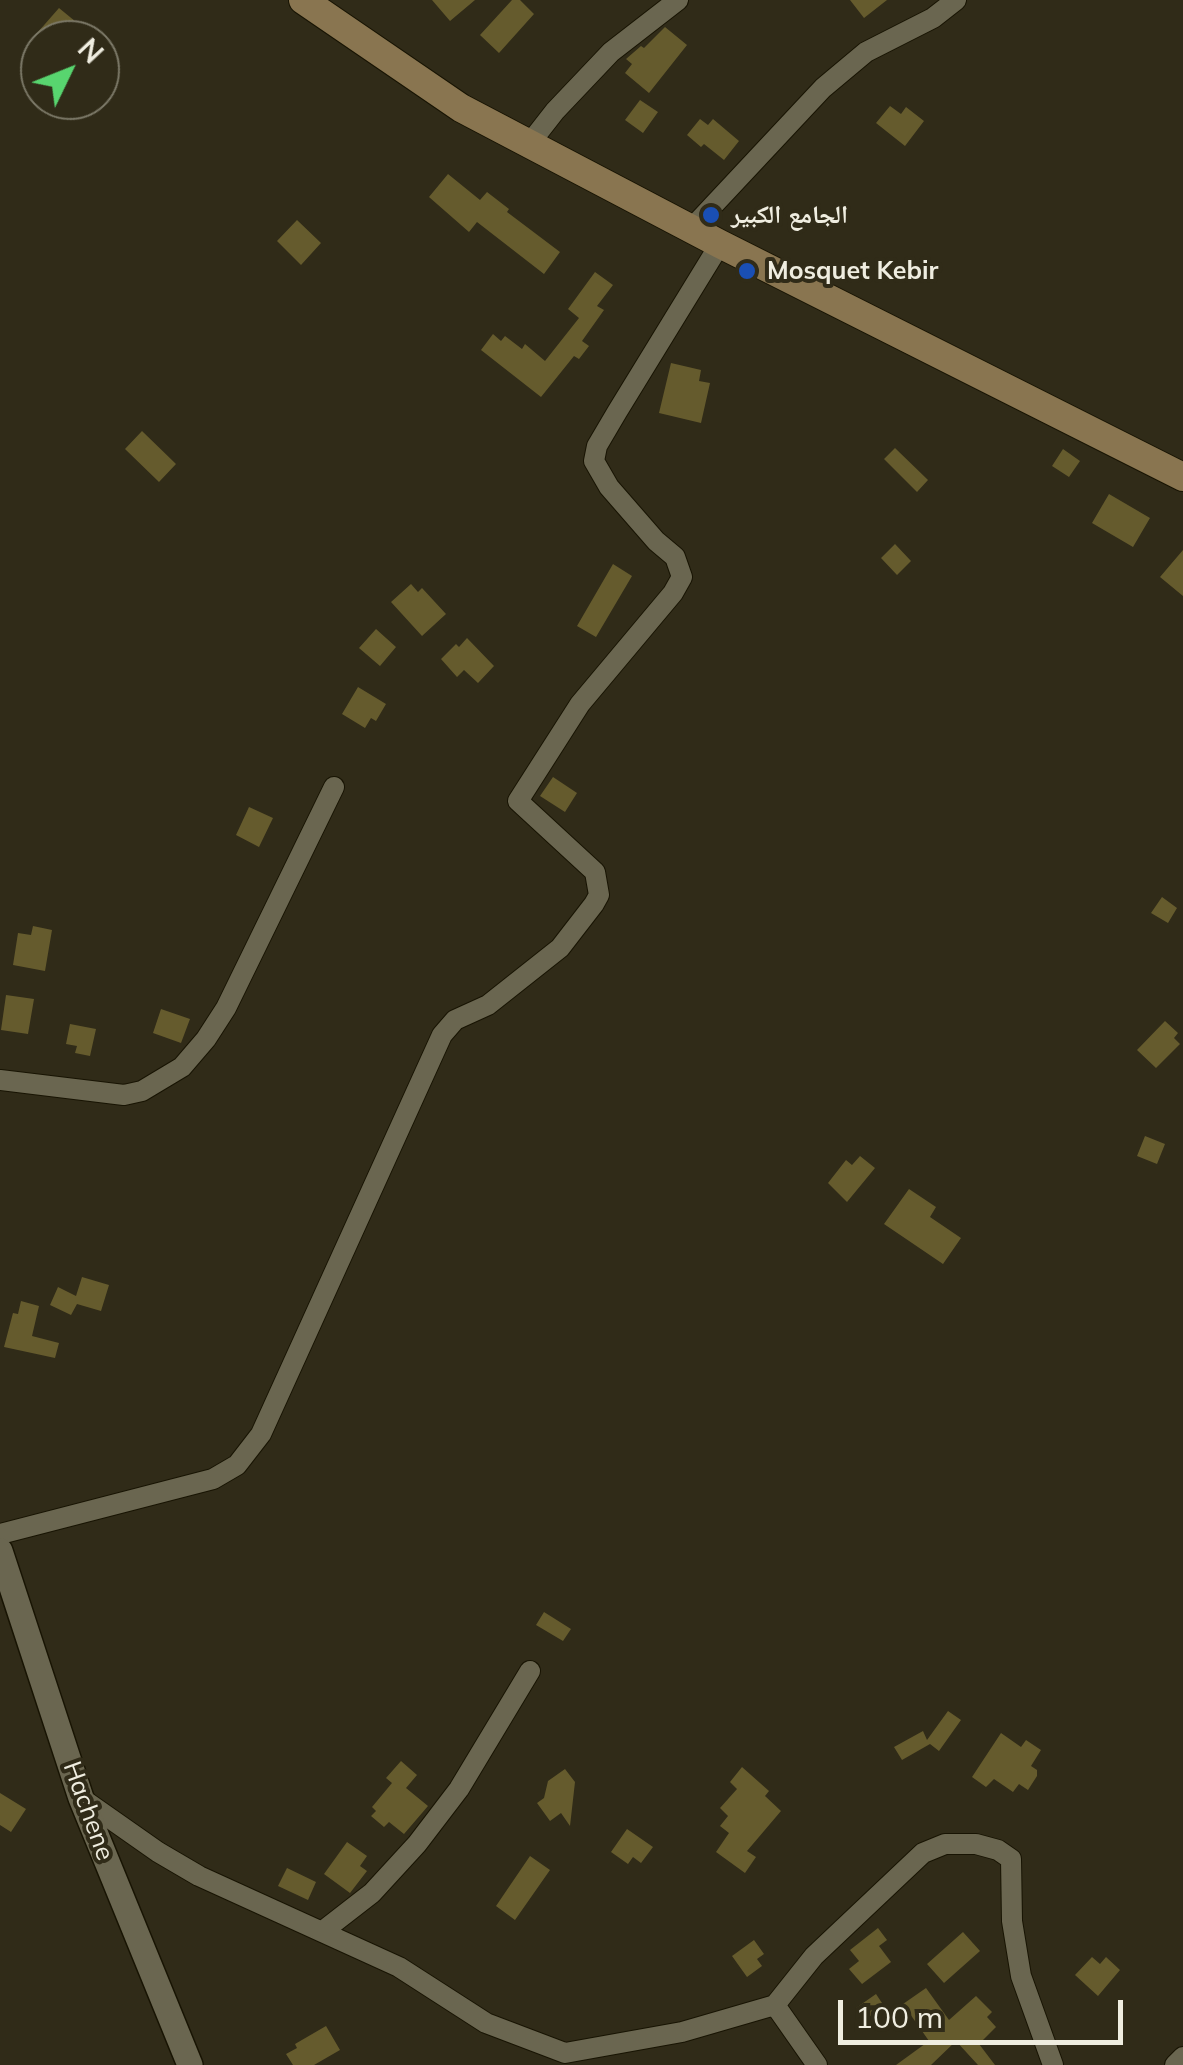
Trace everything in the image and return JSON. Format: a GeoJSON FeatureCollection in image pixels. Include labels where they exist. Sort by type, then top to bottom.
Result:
{"type":"FeatureCollection","features":[{"type":"Feature","properties":{"kind":"main road"},"geometry":{"type":"LineString","coordinates":[[303,0],[460,108],[1183,477]]}},
{"type":"Feature","properties":{"kind":"street"},"geometry":{"type":"LineString","coordinates":[[530,144],[555,110],[611,52],[678,0]]}},
{"type":"Feature","properties":{"kind":"street"},"geometry":{"type":"LineString","coordinates":[[691,228],[823,88],[866,52],[933,18],[956,0]]}},
{"type":"Feature","properties":{"kind":"street"},"geometry":{"type":"LineString","coordinates":[[0,1534],[213,1479],[237,1465],[261,1434],[442,1035],[455,1020],[488,1004],[560,948],[599,896],[595,872],[518,801],[580,704],[674,593],[682,577],[676,557],[656,541],[610,487],[594,460],[617,412],[720,244]]}},
{"type":"Feature","properties":{"kind":"street"},"geometry":{"type":"LineString","coordinates":[[0,1080],[124,1096],[142,1091],[182,1066],[226,1008],[334,787]]}},
{"type":"Feature","properties":{"kind":"street","name":"Hachene"},"geometry":{"type":"LineString","coordinates":[[0,1551],[81,1798],[190,2065]]}},
{"type":"Feature","properties":{"kind":"street"},"geometry":{"type":"LineString","coordinates":[[323,1931],[372,1893],[417,1844],[459,1788],[530,1671]]}},
{"type":"Feature","properties":{"kind":"street"},"geometry":{"type":"LineString","coordinates":[[81,1798],[199,1876],[399,1967],[486,2023],[564,2059],[682,2032],[775,2005],[814,1956],[923,1853],[945,1844],[976,1844],[998,1850],[1011,1859],[1014,1871],[1012,1921],[1021,1976],[1047,2040],[1048,2063]]}},
{"type":"Feature","properties":{"kind":"street"},"geometry":{"type":"LineString","coordinates":[[775,2005],[817,2065]]}},
{"type":"Feature","properties":{"kind":"street"},"geometry":{"type":"LineString","coordinates":[[1175,2065],[1183,2056]]}},
{"type":"Feature","properties":{"kind":"building"},"geometry":{"type":"Polygon","coordinates":[[[432,0],[475,0],[450,21],[432,0]]]}},
{"type":"Feature","properties":{"kind":"building"},"geometry":{"type":"Polygon","coordinates":[[[512,0],[520,0],[534,14],[499,53],[480,35],[512,0]]]}},
{"type":"Feature","properties":{"kind":"building"},"geometry":{"type":"Polygon","coordinates":[[[850,0],[887,0],[864,18],[850,0]]]}},
{"type":"Feature","properties":{"kind":"building"},"geometry":{"type":"Polygon","coordinates":[[[59,8],[74,20],[48,20],[59,8]]]}},
{"type":"Feature","properties":{"kind":"building"},"geometry":{"type":"Polygon","coordinates":[[[665,27],[687,45],[649,93],[625,73],[632,64],[626,59],[665,27]]]}},
{"type":"Feature","properties":{"kind":"building"},"geometry":{"type":"Polygon","coordinates":[[[640,100],[658,112],[643,133],[625,120],[640,100]]]}},
{"type":"Feature","properties":{"kind":"building"},"geometry":{"type":"Polygon","coordinates":[[[890,106],[901,114],[906,107],[924,121],[905,146],[876,123],[890,106]]]}},
{"type":"Feature","properties":{"kind":"building"},"geometry":{"type":"Polygon","coordinates":[[[700,119],[708,125],[713,119],[739,141],[724,160],[687,135],[700,119]]]}},
{"type":"Feature","properties":{"kind":"building"},"geometry":{"type":"Polygon","coordinates":[[[448,174],[480,200],[487,192],[560,252],[544,274],[477,222],[469,232],[429,197],[448,174]]]}},
{"type":"Feature","properties":{"kind":"building"},"geometry":{"type":"Polygon","coordinates":[[[297,220],[321,243],[301,265],[277,241],[297,220]]]}},
{"type":"Feature","properties":{"kind":"building"},"geometry":{"type":"Polygon","coordinates":[[[595,272],[613,285],[597,306],[604,310],[582,341],[589,346],[579,359],[574,356],[541,397],[481,350],[493,334],[501,341],[505,336],[522,349],[525,344],[545,361],[579,318],[568,309],[595,272]]]}},
{"type":"Feature","properties":{"kind":"building"},"geometry":{"type":"Polygon","coordinates":[[[671,363],[701,370],[699,381],[710,383],[701,423],[659,413],[671,363]]]}},
{"type":"Feature","properties":{"kind":"building"},"geometry":{"type":"Polygon","coordinates":[[[142,431],[176,464],[159,482],[125,449],[142,431]]]}},
{"type":"Feature","properties":{"kind":"building"},"geometry":{"type":"Polygon","coordinates":[[[895,448],[928,480],[917,492],[884,459],[895,448]]]}},
{"type":"Feature","properties":{"kind":"building"},"geometry":{"type":"Polygon","coordinates":[[[1063,449],[1080,461],[1069,477],[1052,466],[1063,449]]]}},
{"type":"Feature","properties":{"kind":"building"},"geometry":{"type":"Polygon","coordinates":[[[1109,494],[1150,518],[1133,547],[1092,523],[1109,494]]]}},
{"type":"Feature","properties":{"kind":"building"},"geometry":{"type":"Polygon","coordinates":[[[895,544],[911,561],[897,575],[881,558],[895,544]]]}},
{"type":"Feature","properties":{"kind":"building"},"geometry":{"type":"Polygon","coordinates":[[[1183,550],[1183,596],[1160,577],[1183,550]]]}},
{"type":"Feature","properties":{"kind":"building"},"geometry":{"type":"Polygon","coordinates":[[[613,564],[632,576],[596,637],[577,626],[613,564]]]}},
{"type":"Feature","properties":{"kind":"building"},"geometry":{"type":"Polygon","coordinates":[[[411,584],[418,592],[422,588],[446,614],[422,636],[391,602],[411,584]]]}},
{"type":"Feature","properties":{"kind":"building"},"geometry":{"type":"Polygon","coordinates":[[[376,629],[396,647],[380,666],[359,648],[376,629]]]}},
{"type":"Feature","properties":{"kind":"building"},"geometry":{"type":"Polygon","coordinates":[[[467,638],[494,666],[478,683],[464,670],[457,677],[441,659],[467,638]]]}},
{"type":"Feature","properties":{"kind":"building"},"geometry":{"type":"Polygon","coordinates":[[[358,687],[386,704],[376,721],[371,718],[365,728],[342,714],[358,687]]]}},
{"type":"Feature","properties":{"kind":"building"},"geometry":{"type":"Polygon","coordinates":[[[553,777],[577,793],[565,812],[540,796],[553,777]]]}},
{"type":"Feature","properties":{"kind":"building"},"geometry":{"type":"Polygon","coordinates":[[[249,807],[273,818],[259,847],[236,835],[249,807]]]}},
{"type":"Feature","properties":{"kind":"building"},"geometry":{"type":"Polygon","coordinates":[[[1162,897],[1177,908],[1168,923],[1151,913],[1162,897]]]}},
{"type":"Feature","properties":{"kind":"building"},"geometry":{"type":"Polygon","coordinates":[[[33,926],[52,930],[45,971],[13,965],[18,933],[31,935],[33,926]]]}},
{"type":"Feature","properties":{"kind":"building"},"geometry":{"type":"Polygon","coordinates":[[[6,995],[34,999],[28,1034],[1,1030],[6,995]]]}},
{"type":"Feature","properties":{"kind":"building"},"geometry":{"type":"Polygon","coordinates":[[[161,1009],[190,1019],[181,1043],[153,1033],[161,1009]]]}},
{"type":"Feature","properties":{"kind":"building"},"geometry":{"type":"Polygon","coordinates":[[[1165,1021],[1178,1033],[1174,1038],[1180,1044],[1156,1068],[1137,1050],[1165,1021]]]}},
{"type":"Feature","properties":{"kind":"building"},"geometry":{"type":"Polygon","coordinates":[[[70,1024],[96,1029],[90,1056],[75,1053],[77,1046],[66,1044],[70,1024]]]}},
{"type":"Feature","properties":{"kind":"building"},"geometry":{"type":"Polygon","coordinates":[[[1145,1136],[1165,1144],[1157,1164],[1137,1156],[1145,1136]]]}},
{"type":"Feature","properties":{"kind":"building"},"geometry":{"type":"Polygon","coordinates":[[[860,1156],[875,1168],[847,1202],[828,1183],[846,1160],[852,1165],[860,1156]]]}},
{"type":"Feature","properties":{"kind":"building"},"geometry":{"type":"Polygon","coordinates":[[[909,1189],[936,1207],[930,1217],[961,1238],[943,1264],[884,1224],[909,1189]]]}},
{"type":"Feature","properties":{"kind":"building"},"geometry":{"type":"Polygon","coordinates":[[[82,1277],[109,1285],[101,1311],[77,1304],[71,1315],[50,1305],[58,1287],[76,1296],[82,1277]]]}},
{"type":"Feature","properties":{"kind":"building"},"geometry":{"type":"Polygon","coordinates":[[[21,1301],[39,1306],[32,1336],[59,1343],[55,1358],[4,1347],[13,1313],[18,1314],[21,1301]]]}},
{"type":"Feature","properties":{"kind":"building"},"geometry":{"type":"Polygon","coordinates":[[[544,1612],[571,1629],[563,1641],[536,1625],[544,1612]]]}},
{"type":"Feature","properties":{"kind":"building"},"geometry":{"type":"Polygon","coordinates":[[[948,1711],[961,1720],[939,1751],[930,1744],[902,1760],[894,1747],[923,1731],[927,1740],[948,1711]]]}},
{"type":"Feature","properties":{"kind":"building"},"geometry":{"type":"Polygon","coordinates":[[[1001,1733],[1021,1747],[1026,1740],[1041,1750],[1031,1766],[1037,1770],[1037,1776],[1028,1790],[1019,1784],[1013,1792],[994,1779],[986,1787],[972,1777],[1001,1733]]]}},
{"type":"Feature","properties":{"kind":"building"},"geometry":{"type":"Polygon","coordinates":[[[401,1761],[417,1775],[406,1788],[428,1806],[404,1834],[389,1822],[384,1827],[371,1816],[376,1811],[372,1807],[392,1783],[386,1778],[401,1761]]]}},
{"type":"Feature","properties":{"kind":"building"},"geometry":{"type":"Polygon","coordinates":[[[742,1767],[769,1791],[765,1796],[781,1811],[747,1851],[756,1857],[745,1873],[716,1852],[729,1833],[720,1826],[728,1816],[720,1808],[737,1789],[730,1782],[742,1767]]]}},
{"type":"Feature","properties":{"kind":"building"},"geometry":{"type":"Polygon","coordinates":[[[565,1769],[575,1782],[570,1826],[561,1813],[550,1821],[537,1803],[544,1798],[548,1781],[565,1769]]]}},
{"type":"Feature","properties":{"kind":"building"},"geometry":{"type":"Polygon","coordinates":[[[0,1793],[26,1809],[11,1832],[0,1825],[0,1793]]]}},
{"type":"Feature","properties":{"kind":"building"},"geometry":{"type":"Polygon","coordinates":[[[627,1829],[653,1847],[641,1863],[633,1857],[628,1864],[611,1852],[627,1829]]]}},
{"type":"Feature","properties":{"kind":"building"},"geometry":{"type":"Polygon","coordinates":[[[347,1842],[367,1856],[360,1866],[367,1871],[350,1893],[324,1874],[347,1842]]]}},
{"type":"Feature","properties":{"kind":"building"},"geometry":{"type":"Polygon","coordinates":[[[530,1856],[550,1870],[515,1920],[496,1906],[530,1856]]]}},
{"type":"Feature","properties":{"kind":"building"},"geometry":{"type":"Polygon","coordinates":[[[287,1868],[316,1882],[308,1900],[278,1886],[287,1868]]]}},
{"type":"Feature","properties":{"kind":"building"},"geometry":{"type":"Polygon","coordinates":[[[878,1928],[887,1940],[879,1946],[891,1962],[862,1984],[849,1969],[859,1961],[850,1950],[878,1928]]]}},
{"type":"Feature","properties":{"kind":"building"},"geometry":{"type":"Polygon","coordinates":[[[963,1932],[980,1951],[944,1983],[927,1964],[963,1932]]]}},
{"type":"Feature","properties":{"kind":"building"},"geometry":{"type":"Polygon","coordinates":[[[754,1940],[764,1954],[757,1959],[762,1966],[747,1977],[732,1956],[754,1940]]]}},
{"type":"Feature","properties":{"kind":"building"},"geometry":{"type":"Polygon","coordinates":[[[1092,1957],[1100,1964],[1106,1957],[1120,1970],[1098,1996],[1075,1975],[1092,1957]]]}},
{"type":"Feature","properties":{"kind":"building"},"geometry":{"type":"Polygon","coordinates":[[[926,1988],[949,2020],[976,1996],[992,2012],[987,2017],[996,2027],[979,2044],[995,2065],[978,2065],[956,2041],[931,2065],[896,2065],[929,2041],[903,2004],[926,1988]]]}},
{"type":"Feature","properties":{"kind":"building"},"geometry":{"type":"Polygon","coordinates":[[[876,1994],[884,2006],[865,2020],[856,2008],[876,1994]]]}},
{"type":"Feature","properties":{"kind":"building"},"geometry":{"type":"Polygon","coordinates":[[[326,2026],[340,2050],[314,2065],[293,2065],[286,2054],[297,2048],[295,2044],[326,2026]]]}},
{"type":"Feature","properties":{"kind":"place","name":"الجامع الكبير"},"geometry":{"type":"Point","coordinates":[711,215]}},
{"type":"Feature","properties":{"kind":"place","name":"Mosquet Kebir"},"geometry":{"type":"Point","coordinates":[747,271]}}]}
